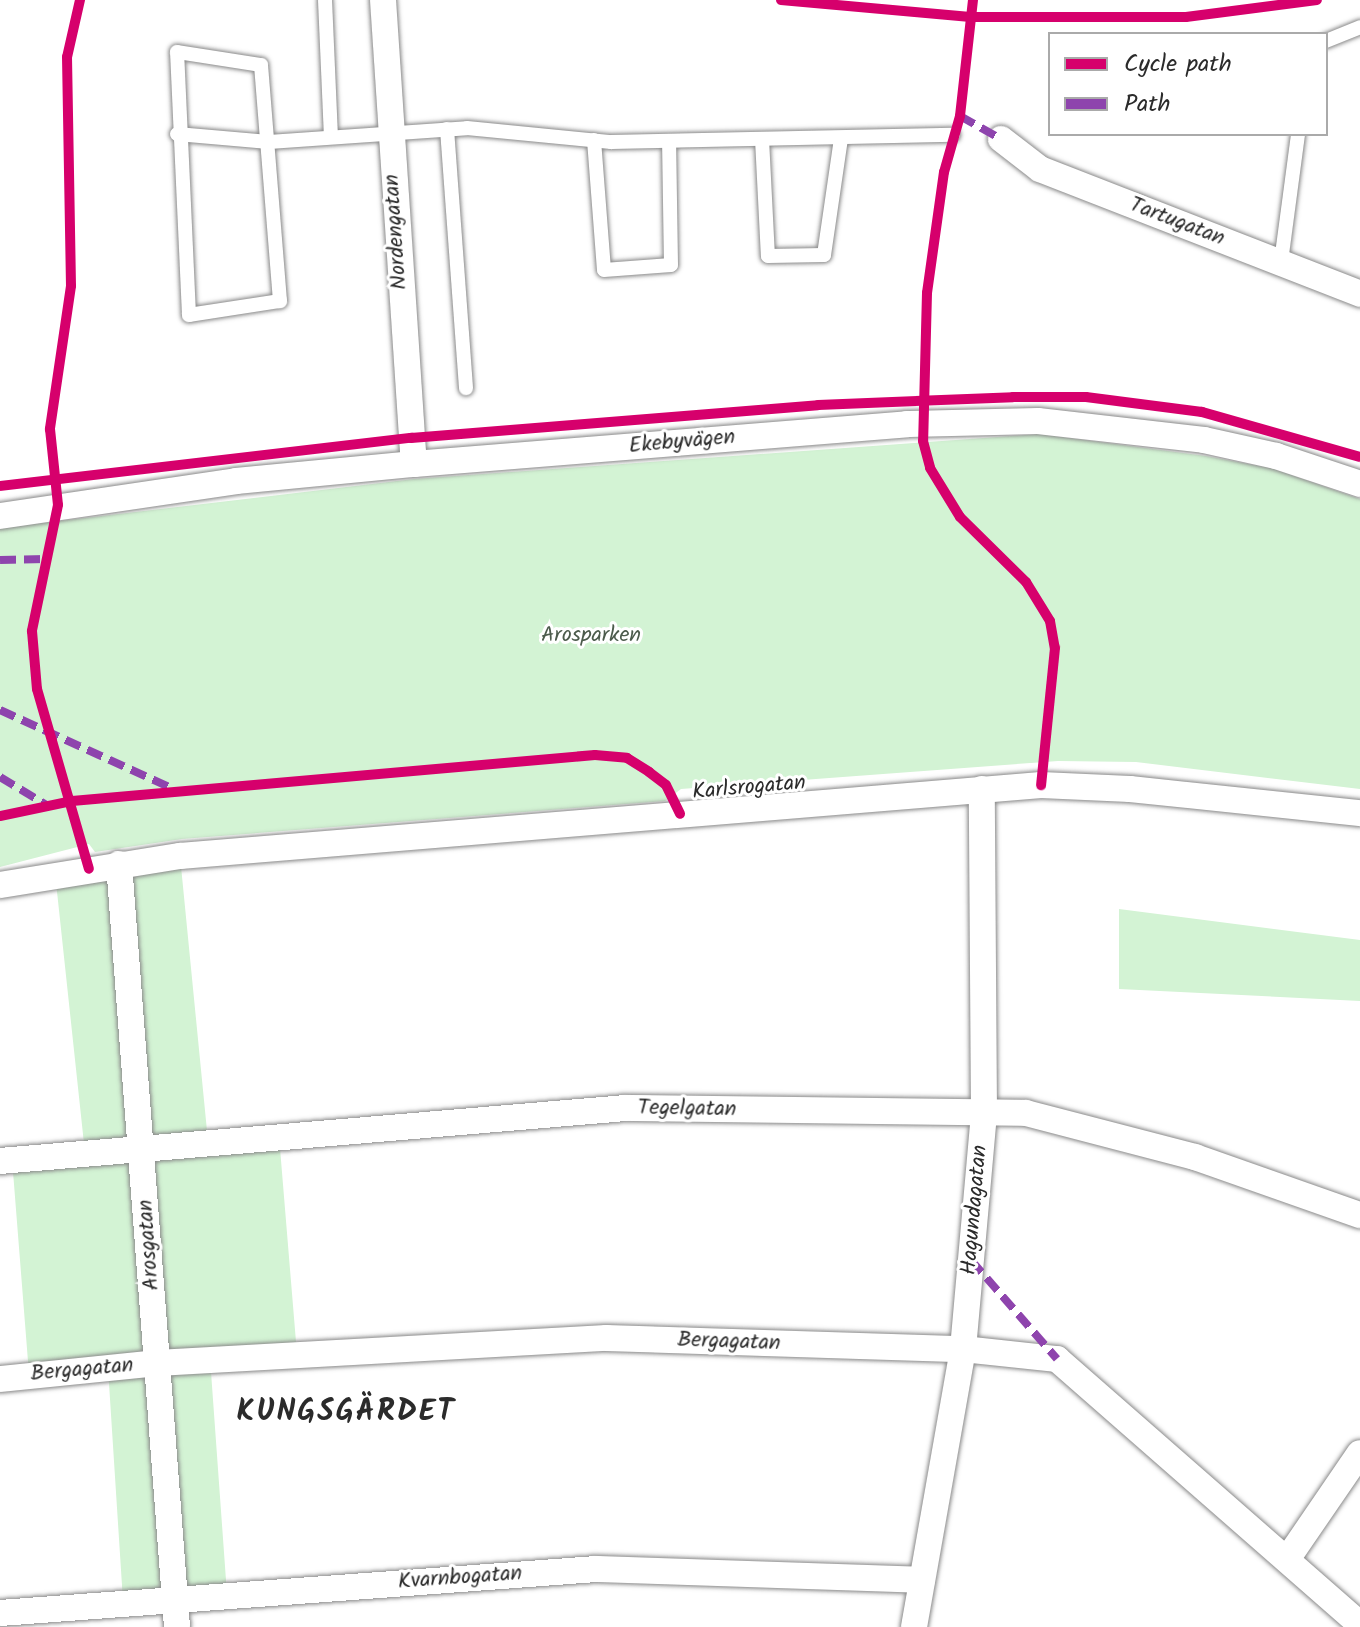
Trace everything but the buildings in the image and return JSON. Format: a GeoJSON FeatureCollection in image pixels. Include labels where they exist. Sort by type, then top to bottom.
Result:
{"type":"FeatureCollection","features":[{"type":"Feature","properties":{"kind":"street","name":"Nordengatan"},"geometry":{"type":"LineString","coordinates":[[383,0],[389,131],[414,464]]}},
{"type":"Feature","properties":{"kind":"street","name":"Tartugatan"},"geometry":{"type":"LineString","coordinates":[[1001,139],[1040,169],[1360,294]]}},
{"type":"Feature","properties":{"kind":"street","name":"Ekebyvägen"},"geometry":{"type":"LineString","coordinates":[[0,516],[236,481],[907,424],[1038,421],[1204,440],[1276,456],[1360,484]]}},
{"type":"Feature","properties":{"kind":"street","name":"Karlsrogatan"},"geometry":{"type":"LineString","coordinates":[[0,885],[119,864],[1041,785],[1130,789],[1360,813]]}},
{"type":"Feature","properties":{"kind":"street","name":"Hagundagatan"},"geometry":{"type":"LineString","coordinates":[[914,1627],[963,1349],[984,1113],[982,789]]}},
{"type":"Feature","properties":{"kind":"street","name":"Arosgatan"},"geometry":{"type":"LineString","coordinates":[[119,864],[177,1627]]}},
{"type":"Feature","properties":{"kind":"street","name":"Tegelgatan"},"geometry":{"type":"LineString","coordinates":[[0,1161],[626,1108],[1026,1113],[1195,1157],[1360,1215]]}},
{"type":"Feature","properties":{"kind":"street","name":"Bergagatan"},"geometry":{"type":"LineString","coordinates":[[0,1379],[157,1363],[606,1338],[963,1349],[1057,1359],[1360,1624]]}},
{"type":"Feature","properties":{"kind":"street"},"geometry":{"type":"LineString","coordinates":[[1288,1558],[1360,1453]]}},
{"type":"Feature","properties":{"kind":"street","name":"Kvarnbogatan"},"geometry":{"type":"LineString","coordinates":[[0,1613],[175,1597],[596,1569],[922,1580]]}},
{"type":"Feature","properties":{"kind":"lane"},"geometry":{"type":"LineString","coordinates":[[325,0],[331,136]]}},
{"type":"Feature","properties":{"kind":"lane"},"geometry":{"type":"LineString","coordinates":[[1328,40],[1360,27]]}},
{"type":"Feature","properties":{"kind":"lane"},"geometry":{"type":"LineString","coordinates":[[177,52],[261,65],[269,142],[280,301],[189,315],[177,134],[177,52]]}},
{"type":"Feature","properties":{"kind":"lane"},"geometry":{"type":"LineString","coordinates":[[447,129],[466,388]]}},
{"type":"Feature","properties":{"kind":"lane"},"geometry":{"type":"LineString","coordinates":[[177,134],[269,142],[447,129],[594,140],[669,141],[953,135]]}},
{"type":"Feature","properties":{"kind":"lane"},"geometry":{"type":"LineString","coordinates":[[1281,262],[1298,136]]}},
{"type":"Feature","properties":{"kind":"lane"},"geometry":{"type":"LineString","coordinates":[[762,139],[768,256],[824,255],[841,138]]}},
{"type":"Feature","properties":{"kind":"lane"},"geometry":{"type":"LineString","coordinates":[[594,140],[604,270],[671,265],[669,141]]}},
{"type":"Feature","properties":{"kind":"green space","name":"Arosparken"},"geometry":{"type":"Polygon","coordinates":[[[1039,434],[1206,456],[1274,469],[1360,499],[1360,789],[1136,762],[1058,761],[681,789],[665,801],[182,839],[95,852],[89,844],[0,867],[0,528],[414,479],[1039,434]]]}},
{"type":"Feature","properties":{"kind":"green space"},"geometry":{"type":"Polygon","coordinates":[[[180,856],[208,1141],[279,1136],[297,1354],[210,1358],[227,1594],[123,1601],[108,1368],[29,1374],[12,1159],[85,1153],[55,873],[180,856]]]}},
{"type":"Feature","properties":{"kind":"green space"},"geometry":{"type":"Polygon","coordinates":[[[1119,909],[1360,940],[1360,1001],[1119,989],[1119,909]]]}},
{"type":"Feature","properties":{"kind":"marked path"},"geometry":{"type":"LineString","coordinates":[[960,116],[1001,139]]}},
{"type":"Feature","properties":{"kind":"marked path"},"geometry":{"type":"LineString","coordinates":[[0,560],[46,559]]}},
{"type":"Feature","properties":{"kind":"marked path"},"geometry":{"type":"LineString","coordinates":[[0,710],[171,788]]}},
{"type":"Feature","properties":{"kind":"marked path"},"geometry":{"type":"LineString","coordinates":[[0,777],[48,806]]}},
{"type":"Feature","properties":{"kind":"marked path"},"geometry":{"type":"LineString","coordinates":[[971,1260],[1057,1359]]}},
{"type":"Feature","properties":{"kind":"cycle path"},"geometry":{"type":"LineString","coordinates":[[80,0],[67,57],[71,286],[50,429],[58,505],[32,631],[37,689],[89,869]]}},
{"type":"Feature","properties":{"kind":"cycle path"},"geometry":{"type":"LineString","coordinates":[[781,0],[973,17],[1186,17],[1317,0]]}},
{"type":"Feature","properties":{"kind":"cycle path"},"geometry":{"type":"LineString","coordinates":[[973,0],[960,116],[944,172],[927,293],[923,441],[930,468],[960,517],[1026,582],[1050,621],[1055,648],[1041,785]]}},
{"type":"Feature","properties":{"kind":"cycle path"},"geometry":{"type":"LineString","coordinates":[[0,486],[411,438],[818,405],[1013,397],[1086,397],[1202,412],[1360,457]]}},
{"type":"Feature","properties":{"kind":"cycle path"},"geometry":{"type":"LineString","coordinates":[[0,816],[72,801],[595,755],[627,758],[649,772],[666,785],[680,814]]}},
{"type":"Feature","properties":{"kind":"district","name":"KUNGSGÄRDET"},"geometry":{"type":"Point","coordinates":[346,1412]}}]}
